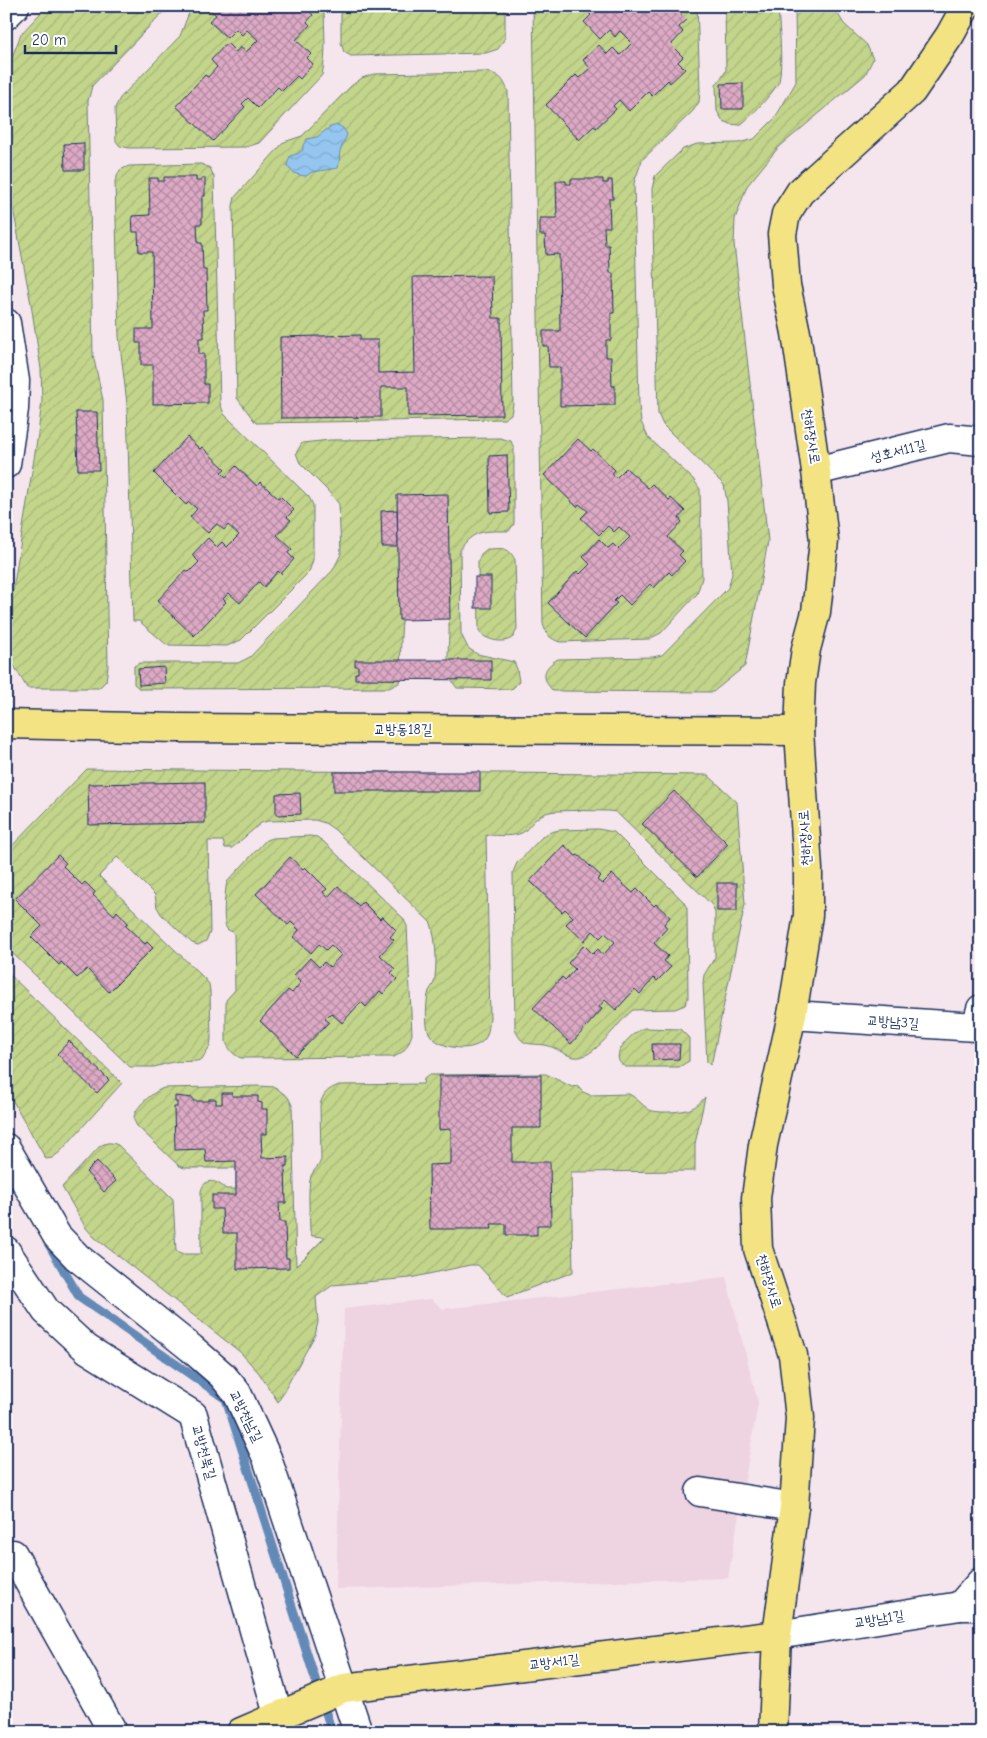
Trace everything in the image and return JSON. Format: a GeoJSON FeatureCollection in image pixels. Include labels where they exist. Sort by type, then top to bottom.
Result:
{"type":"FeatureCollection","features":[{"type":"Feature","properties":{"kind":"main road","name":"천하장사로"},"geometry":{"type":"LineString","coordinates":[[773,1732],[777,1635],[794,1507],[800,1418],[793,1354],[758,1249],[756,1198],[763,1145],[792,1015],[808,915],[808,869],[799,731],[801,683],[806,649],[816,612],[824,540],[796,333],[786,285],[782,234],[786,214],[800,192],[912,91],[950,35],[966,6]]}},
{"type":"Feature","properties":{"kind":"main road","name":"교방동18길"},"geometry":{"type":"LineString","coordinates":[[6,724],[177,728],[799,731]]}},
{"type":"Feature","properties":{"kind":"main road","name":"교방서1길"},"geometry":{"type":"LineString","coordinates":[[283,1720],[338,1691],[777,1635]]}},
{"type":"Feature","properties":{"kind":"main road"},"geometry":{"type":"LineString","coordinates":[[241,1732],[283,1720]]}},
{"type":"Feature","properties":{"kind":"street"},"geometry":{"type":"LineString","coordinates":[[6,15],[15,6]]}},
{"type":"Feature","properties":{"kind":"street"},"geometry":{"type":"LineString","coordinates":[[6,323],[15,380],[14,409],[6,464]]}},
{"type":"Feature","properties":{"kind":"street","name":"성호서11길"},"geometry":{"type":"LineString","coordinates":[[816,471],[949,438],[981,441]]}},
{"type":"Feature","properties":{"kind":"street","name":"교방남3길"},"geometry":{"type":"LineString","coordinates":[[792,1015],[976,1027],[981,1009]]}},
{"type":"Feature","properties":{"kind":"street","name":"교방천남길"},"geometry":{"type":"LineString","coordinates":[[6,1148],[57,1236],[77,1258],[222,1375],[237,1393],[267,1458],[338,1691],[358,1732]]}},
{"type":"Feature","properties":{"kind":"street","name":"교방천북길"},"geometry":{"type":"LineString","coordinates":[[6,1251],[46,1311],[87,1349],[193,1414],[283,1720]]}},
{"type":"Feature","properties":{"kind":"street"},"geometry":{"type":"LineString","coordinates":[[700,1492],[794,1507]]}},
{"type":"Feature","properties":{"kind":"street"},"geometry":{"type":"LineString","coordinates":[[10,1556],[114,1732]]}},
{"type":"Feature","properties":{"kind":"street"},"geometry":{"type":"LineString","coordinates":[[970,1606],[981,1582]]}},
{"type":"Feature","properties":{"kind":"street","name":"교방남1길"},"geometry":{"type":"LineString","coordinates":[[777,1635],[970,1606]]}},
{"type":"Feature","properties":{"kind":"shaded area"},"geometry":{"type":"Polygon","coordinates":[[[726,1277],[758,1403],[728,1578],[336,1589],[344,1309],[431,1299],[443,1309],[726,1277]]]}},
{"type":"Feature","properties":{"kind":"green space"},"geometry":{"type":"Polygon","coordinates":[[[47,6],[169,6],[92,86],[88,101],[93,355],[103,400],[108,666],[106,681],[99,688],[27,688],[6,652],[6,618],[13,590],[42,401],[41,369],[31,304],[6,171],[6,73],[21,34],[47,6]]]}},
{"type":"Feature","properties":{"kind":"green space"},"geometry":{"type":"Polygon","coordinates":[[[197,6],[324,6],[325,50],[322,75],[259,143],[246,147],[129,148],[120,146],[116,141],[115,108],[120,98],[180,36],[189,13],[197,6]]]}},
{"type":"Feature","properties":{"kind":"green space"},"geometry":{"type":"Polygon","coordinates":[[[341,6],[505,6],[505,38],[498,49],[486,53],[351,56],[344,52],[341,43],[341,6]]]}},
{"type":"Feature","properties":{"kind":"green space"},"geometry":{"type":"Polygon","coordinates":[[[533,6],[697,6],[699,102],[693,111],[642,160],[634,183],[639,405],[641,422],[648,437],[693,479],[700,489],[702,578],[697,594],[661,633],[649,639],[560,642],[549,636],[543,624],[533,6]]]}},
{"type":"Feature","properties":{"kind":"green space"},"geometry":{"type":"Polygon","coordinates":[[[725,6],[778,6],[781,55],[779,81],[762,104],[740,125],[723,121],[717,111],[716,85],[726,71],[725,6]]]}},
{"type":"Feature","properties":{"kind":"green space"},"geometry":{"type":"Polygon","coordinates":[[[795,6],[833,6],[844,24],[867,45],[873,59],[865,75],[778,148],[747,186],[735,219],[734,244],[768,541],[745,666],[713,692],[553,691],[546,682],[545,674],[549,666],[558,659],[653,657],[662,655],[728,588],[732,574],[727,501],[724,485],[663,425],[658,414],[652,189],[655,176],[683,149],[697,144],[738,143],[754,139],[775,118],[796,82],[795,6]]]}},
{"type":"Feature","properties":{"kind":"green space"},"geometry":{"type":"Polygon","coordinates":[[[486,72],[500,78],[508,92],[513,404],[511,414],[504,419],[256,423],[237,398],[233,206],[235,197],[284,142],[302,136],[351,86],[362,78],[374,74],[486,72]]]}},
{"type":"Feature","properties":{"kind":"green space"},"geometry":{"type":"Polygon","coordinates":[[[201,164],[210,168],[214,177],[220,403],[224,414],[309,497],[313,505],[313,560],[309,572],[241,640],[227,646],[167,645],[139,621],[133,621],[127,404],[119,336],[115,181],[120,170],[129,166],[201,164]]]}},
{"type":"Feature","properties":{"kind":"green space"},"geometry":{"type":"Polygon","coordinates":[[[500,438],[511,441],[514,449],[514,524],[509,531],[487,531],[475,535],[460,550],[461,634],[468,648],[477,654],[514,662],[519,682],[512,689],[457,688],[450,674],[448,658],[449,625],[446,609],[404,608],[399,683],[389,688],[140,689],[134,684],[134,666],[140,663],[238,663],[250,657],[333,570],[341,554],[339,504],[300,463],[296,453],[302,443],[330,440],[500,438]]]}},
{"type":"Feature","properties":{"kind":"green space"},"geometry":{"type":"Polygon","coordinates":[[[487,549],[507,550],[515,560],[517,630],[513,637],[505,641],[490,639],[479,632],[478,561],[481,554],[487,549]]]}},
{"type":"Feature","properties":{"kind":"green space"},"geometry":{"type":"Polygon","coordinates":[[[87,769],[708,775],[737,802],[745,904],[712,1061],[710,1065],[707,1062],[703,983],[704,975],[715,957],[715,913],[712,905],[616,812],[576,810],[543,814],[525,831],[517,835],[486,835],[490,1018],[486,1037],[475,1046],[466,1048],[458,1048],[440,1043],[434,1039],[428,1030],[426,1019],[427,1000],[434,981],[436,964],[435,943],[431,923],[335,830],[325,823],[315,820],[268,821],[261,823],[232,848],[225,848],[223,841],[208,841],[210,932],[206,941],[198,945],[192,943],[161,914],[157,907],[155,895],[117,857],[99,876],[204,978],[209,984],[210,991],[211,1039],[210,1046],[202,1059],[173,1062],[154,1067],[130,1067],[6,947],[6,852],[87,769]]]}},
{"type":"Feature","properties":{"kind":"green space"},"geometry":{"type":"Polygon","coordinates":[[[598,829],[614,832],[683,901],[687,908],[688,998],[685,1005],[675,1009],[633,1010],[597,1047],[582,1057],[574,1057],[549,1046],[526,1043],[517,1034],[515,1028],[513,872],[517,863],[543,836],[559,830],[598,829]]]}},
{"type":"Feature","properties":{"kind":"green space"},"geometry":{"type":"Polygon","coordinates":[[[317,837],[324,842],[403,918],[407,926],[412,1034],[406,1048],[394,1057],[241,1058],[232,1052],[226,1042],[226,1000],[235,990],[234,933],[225,926],[224,914],[227,882],[266,840],[317,837]]]}},
{"type":"Feature","properties":{"kind":"green space"},"geometry":{"type":"Polygon","coordinates":[[[6,971],[122,1083],[60,1152],[52,1158],[46,1159],[6,1089],[6,971]]]}},
{"type":"Feature","properties":{"kind":"green space"},"geometry":{"type":"Polygon","coordinates":[[[644,1028],[680,1029],[689,1038],[689,1061],[679,1067],[626,1067],[620,1063],[618,1058],[619,1052],[627,1040],[644,1028]]]}},
{"type":"Feature","properties":{"kind":"green space"},"geometry":{"type":"Polygon","coordinates":[[[546,1074],[572,1087],[577,1086],[583,1092],[590,1095],[629,1094],[651,1111],[656,1112],[690,1109],[705,1097],[695,1144],[695,1171],[571,1172],[573,1272],[507,1297],[478,1265],[470,1265],[410,1278],[333,1285],[316,1297],[318,1322],[315,1335],[278,1402],[259,1373],[240,1352],[94,1237],[86,1228],[62,1187],[100,1146],[109,1143],[118,1145],[173,1199],[176,1251],[180,1254],[201,1254],[201,1191],[203,1186],[205,1183],[212,1181],[226,1189],[236,1189],[236,1168],[185,1168],[179,1166],[137,1126],[134,1120],[137,1110],[145,1100],[164,1088],[275,1087],[288,1097],[292,1105],[296,1266],[325,1237],[312,1236],[310,1232],[309,1195],[311,1176],[321,1160],[320,1105],[324,1094],[329,1090],[339,1085],[423,1084],[424,1079],[429,1075],[546,1074]]]}},
{"type":"Feature","properties":{"kind":"water"},"geometry":{"type":"Polygon","coordinates":[[[338,125],[347,134],[340,151],[338,168],[312,172],[306,176],[290,170],[287,165],[290,156],[303,150],[303,145],[307,139],[317,137],[330,127],[338,125]]]}},
{"type":"Feature","properties":{"kind":"building"},"geometry":{"type":"Polygon","coordinates":[[[201,6],[304,6],[313,15],[307,22],[310,25],[296,40],[311,54],[307,58],[313,64],[300,79],[297,76],[282,91],[278,87],[258,108],[248,98],[242,104],[245,107],[213,141],[176,106],[205,75],[208,77],[217,67],[211,60],[227,43],[236,52],[240,47],[246,52],[258,40],[247,30],[242,35],[236,29],[227,38],[209,21],[216,15],[207,7],[205,9],[201,6]]]}},
{"type":"Feature","properties":{"kind":"building"},"geometry":{"type":"Polygon","coordinates":[[[578,6],[669,6],[671,8],[673,6],[687,20],[679,27],[683,32],[671,45],[683,57],[678,62],[685,69],[670,83],[668,80],[652,96],[648,92],[629,111],[619,100],[613,106],[616,109],[596,128],[594,126],[579,140],[546,105],[576,75],[579,78],[590,68],[583,60],[599,45],[607,54],[613,48],[620,55],[632,43],[620,31],[615,37],[609,30],[600,39],[584,22],[591,15],[583,7],[580,9],[578,6]]]}},
{"type":"Feature","properties":{"kind":"building"},"geometry":{"type":"Polygon","coordinates":[[[743,83],[743,109],[722,109],[721,84],[743,83]]]}},
{"type":"Feature","properties":{"kind":"building"},"geometry":{"type":"Polygon","coordinates":[[[84,143],[84,170],[65,170],[64,144],[84,143]]]}},
{"type":"Feature","properties":{"kind":"building"},"geometry":{"type":"Polygon","coordinates":[[[164,177],[196,177],[196,181],[201,181],[201,178],[205,178],[205,196],[202,196],[202,224],[197,224],[198,243],[202,243],[203,270],[206,270],[207,310],[203,310],[204,338],[199,338],[199,354],[204,354],[204,384],[208,384],[208,403],[153,404],[153,365],[141,365],[141,343],[136,343],[136,329],[153,329],[152,252],[139,252],[138,232],[133,232],[132,216],[150,215],[149,178],[158,178],[158,181],[164,181],[164,177]]]}},
{"type":"Feature","properties":{"kind":"building"},"geometry":{"type":"Polygon","coordinates":[[[571,179],[603,179],[603,183],[608,183],[608,180],[612,180],[613,199],[609,199],[610,227],[604,227],[605,245],[609,245],[610,273],[613,273],[614,313],[611,313],[611,340],[606,340],[606,357],[611,357],[612,386],[615,386],[615,405],[560,406],[560,367],[549,367],[548,346],[543,346],[543,331],[560,331],[559,254],[546,255],[545,235],[540,235],[540,218],[557,218],[556,181],[566,181],[566,184],[571,184],[571,179]]]}},
{"type":"Feature","properties":{"kind":"building"},"geometry":{"type":"Polygon","coordinates":[[[492,276],[493,318],[501,318],[502,415],[408,416],[408,387],[381,387],[381,417],[281,418],[280,337],[360,335],[360,340],[378,340],[378,373],[415,372],[413,277],[492,276]]]}},
{"type":"Feature","properties":{"kind":"building"},"geometry":{"type":"Polygon","coordinates":[[[76,412],[97,412],[99,470],[78,470],[76,412]]]}},
{"type":"Feature","properties":{"kind":"building"},"geometry":{"type":"Polygon","coordinates":[[[187,437],[200,449],[202,447],[225,469],[221,472],[226,477],[236,466],[257,486],[260,482],[278,498],[280,496],[294,510],[287,517],[291,520],[277,535],[292,549],[288,553],[294,559],[281,574],[278,571],[264,587],[259,582],[240,603],[229,593],[223,599],[226,602],[194,636],[157,601],[186,570],[189,572],[199,562],[192,555],[208,538],[217,547],[222,542],[227,547],[239,535],[228,525],[224,530],[217,524],[208,533],[190,517],[197,509],[189,502],[186,505],[154,473],[187,437]]]}},
{"type":"Feature","properties":{"kind":"building"},"geometry":{"type":"Polygon","coordinates":[[[578,439],[591,451],[593,449],[615,470],[612,474],[616,478],[626,468],[648,488],[652,484],[669,500],[671,498],[685,511],[679,518],[682,522],[668,537],[683,551],[679,555],[685,561],[672,575],[669,572],[654,588],[650,584],[630,605],[620,595],[614,601],[617,603],[585,638],[548,603],[577,571],[580,574],[590,564],[583,557],[599,539],[608,548],[613,544],[618,549],[630,537],[619,527],[614,532],[608,526],[599,535],[581,518],[588,511],[579,504],[577,507],[544,475],[578,439]]]}},
{"type":"Feature","properties":{"kind":"building"},"geometry":{"type":"Polygon","coordinates":[[[507,455],[509,512],[490,513],[489,456],[507,455]]]}},
{"type":"Feature","properties":{"kind":"building"},"geometry":{"type":"Polygon","coordinates":[[[448,494],[450,619],[399,620],[397,495],[448,494]]]}},
{"type":"Feature","properties":{"kind":"building"},"geometry":{"type":"Polygon","coordinates":[[[397,510],[398,547],[382,547],[381,511],[397,510]]]}},
{"type":"Feature","properties":{"kind":"building"},"geometry":{"type":"Polygon","coordinates":[[[475,577],[491,577],[491,608],[475,608],[475,577]]]}},
{"type":"Feature","properties":{"kind":"building"},"geometry":{"type":"Polygon","coordinates":[[[355,660],[491,660],[491,680],[355,679],[355,673],[358,673],[358,666],[355,666],[355,660]]]}},
{"type":"Feature","properties":{"kind":"building"},"geometry":{"type":"Polygon","coordinates":[[[164,667],[165,683],[139,685],[138,669],[164,667]]]}},
{"type":"Feature","properties":{"kind":"building"},"geometry":{"type":"Polygon","coordinates":[[[334,772],[480,772],[480,791],[334,791],[334,772]]]}},
{"type":"Feature","properties":{"kind":"building"},"geometry":{"type":"Polygon","coordinates":[[[205,782],[205,823],[89,825],[88,784],[205,782]]]}},
{"type":"Feature","properties":{"kind":"building"},"geometry":{"type":"Polygon","coordinates":[[[674,791],[728,844],[697,877],[642,824],[674,791]]]}},
{"type":"Feature","properties":{"kind":"building"},"geometry":{"type":"Polygon","coordinates":[[[300,793],[301,814],[276,815],[276,794],[300,793]]]}},
{"type":"Feature","properties":{"kind":"building"},"geometry":{"type":"Polygon","coordinates":[[[564,845],[601,876],[597,880],[602,884],[612,874],[633,893],[637,889],[654,906],[656,904],[670,917],[664,924],[667,928],[654,943],[668,956],[664,961],[671,967],[657,981],[654,978],[640,994],[635,989],[616,1010],[605,1000],[599,1007],[602,1009],[571,1044],[533,1008],[562,977],[565,980],[575,969],[568,963],[584,945],[593,954],[598,949],[603,955],[615,942],[605,933],[600,938],[593,931],[584,941],[566,924],[573,917],[565,909],[562,912],[530,881],[564,845]]]}},
{"type":"Feature","properties":{"kind":"building"},"geometry":{"type":"Polygon","coordinates":[[[58,855],[66,863],[63,866],[82,885],[85,882],[95,892],[93,895],[114,915],[117,911],[128,923],[125,925],[145,944],[147,942],[153,948],[109,992],[87,969],[77,978],[61,962],[59,965],[31,937],[42,926],[15,899],[58,855]]]}},
{"type":"Feature","properties":{"kind":"building"},"geometry":{"type":"Polygon","coordinates":[[[290,857],[303,869],[305,867],[327,889],[323,892],[328,897],[338,886],[359,906],[363,902],[380,919],[382,916],[396,930],[390,937],[394,940],[380,955],[395,969],[391,973],[397,979],[383,994],[380,991],[366,1007],[361,1002],[342,1023],[331,1013],[325,1019],[329,1022],[296,1056],[260,1021],[288,990],[292,993],[301,982],[294,975],[310,958],[319,967],[324,962],[330,967],[341,955],[331,945],[326,950],[319,944],[311,953],[293,937],[299,930],[291,922],[288,925],[256,894],[290,857]]]}},
{"type":"Feature","properties":{"kind":"building"},"geometry":{"type":"Polygon","coordinates":[[[717,883],[737,883],[737,911],[717,911],[717,883]]]}},
{"type":"Feature","properties":{"kind":"building"},"geometry":{"type":"Polygon","coordinates":[[[69,1041],[109,1080],[97,1093],[57,1054],[69,1041]]]}},
{"type":"Feature","properties":{"kind":"building"},"geometry":{"type":"Polygon","coordinates":[[[652,1044],[680,1044],[679,1059],[653,1060],[652,1044]]]}},
{"type":"Feature","properties":{"kind":"building"},"geometry":{"type":"Polygon","coordinates":[[[541,1075],[541,1128],[512,1128],[512,1162],[550,1162],[551,1225],[537,1225],[537,1235],[506,1235],[506,1224],[491,1224],[492,1229],[430,1229],[429,1165],[451,1164],[451,1129],[439,1130],[439,1076],[541,1075]]]}},
{"type":"Feature","properties":{"kind":"building"},"geometry":{"type":"Polygon","coordinates":[[[222,1093],[232,1093],[232,1096],[258,1096],[258,1102],[262,1103],[262,1109],[267,1109],[267,1134],[261,1134],[262,1158],[288,1157],[288,1166],[285,1166],[286,1203],[279,1203],[280,1222],[285,1222],[286,1258],[289,1258],[289,1268],[237,1269],[237,1233],[223,1233],[222,1209],[212,1209],[212,1195],[236,1195],[236,1161],[206,1162],[205,1149],[175,1150],[174,1107],[177,1107],[177,1102],[175,1102],[175,1096],[193,1098],[193,1101],[216,1099],[216,1104],[222,1104],[222,1093]]]}},
{"type":"Feature","properties":{"kind":"building"},"geometry":{"type":"Polygon","coordinates":[[[97,1161],[116,1181],[104,1192],[86,1172],[97,1161]]]}},
{"type":"Feature","properties":{"kind":"waterway"},"geometry":{"type":"LineString","coordinates":[[47,1241],[79,1297],[226,1399],[332,1732]]}}]}
